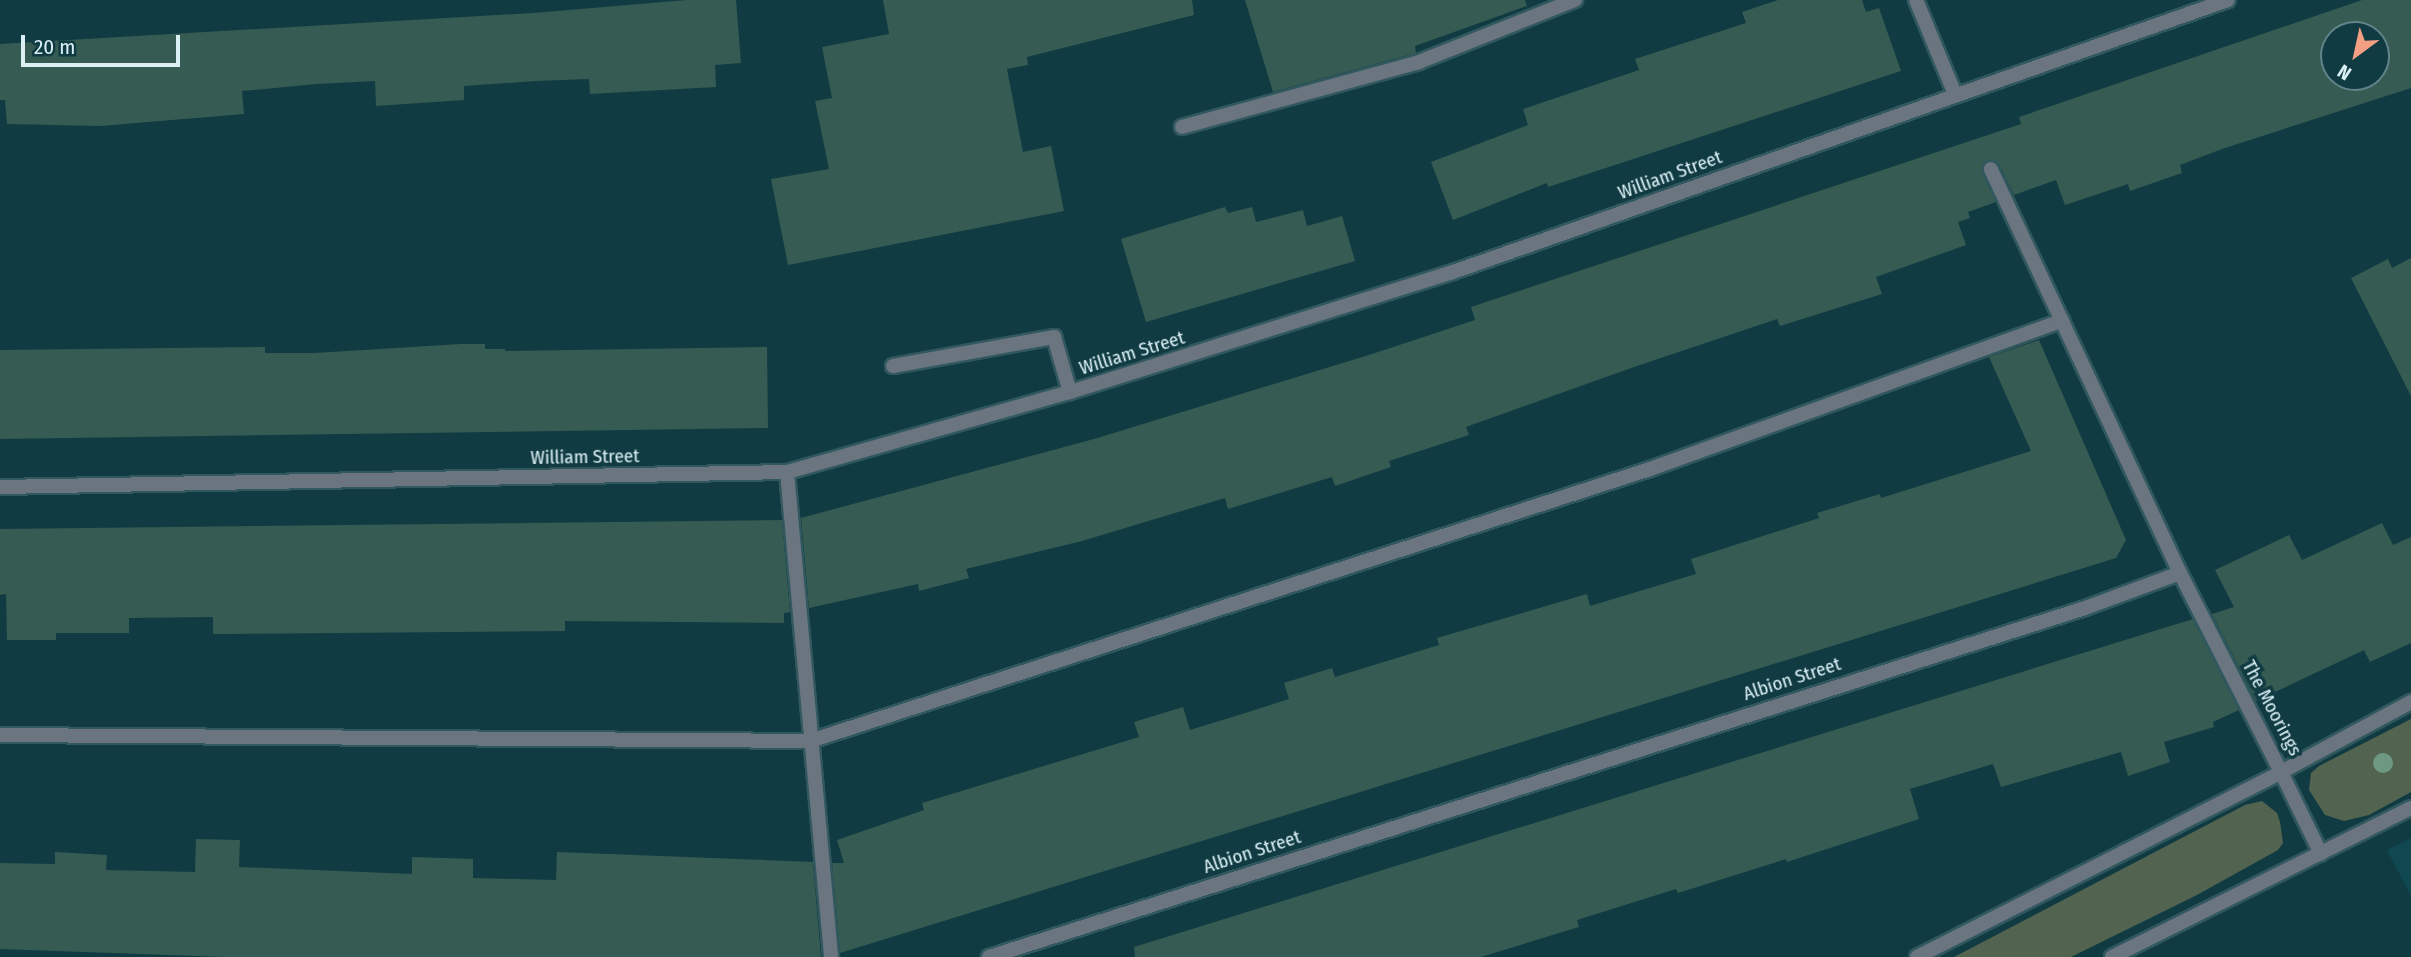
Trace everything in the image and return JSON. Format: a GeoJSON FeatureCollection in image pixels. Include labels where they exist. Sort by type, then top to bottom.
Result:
{"type":"FeatureCollection","features":[{"type":"Feature","properties":{"kind":"street"},"geometry":{"type":"LineString","coordinates":[[1182,127],[1419,62],[1575,0]]}},
{"type":"Feature","properties":{"kind":"street"},"geometry":{"type":"LineString","coordinates":[[1916,0],[1955,94]]}},
{"type":"Feature","properties":{"kind":"street","name":"William Street"},"geometry":{"type":"LineString","coordinates":[[0,487],[787,472],[1070,392],[1453,272],[2228,0]]}},
{"type":"Feature","properties":{"kind":"street"},"geometry":{"type":"LineString","coordinates":[[1991,169],[2180,573]]}},
{"type":"Feature","properties":{"kind":"street"},"geometry":{"type":"LineString","coordinates":[[0,735],[810,741],[1650,469],[2062,321]]}},
{"type":"Feature","properties":{"kind":"street"},"geometry":{"type":"LineString","coordinates":[[893,366],[1054,337],[1070,392]]}},
{"type":"Feature","properties":{"kind":"street"},"geometry":{"type":"LineString","coordinates":[[787,472],[831,957]]}},
{"type":"Feature","properties":{"kind":"street","name":"The Moorings"},"geometry":{"type":"LineString","coordinates":[[2180,573],[2281,772],[2411,702]]}},
{"type":"Feature","properties":{"kind":"street","name":"Albion Street"},"geometry":{"type":"LineString","coordinates":[[989,957],[2085,608],[2180,573]]}},
{"type":"Feature","properties":{"kind":"street"},"geometry":{"type":"LineString","coordinates":[[1917,957],[2281,772],[2321,854]]}},
{"type":"Feature","properties":{"kind":"street"},"geometry":{"type":"LineString","coordinates":[[2112,957],[2411,808]]}},
{"type":"Feature","properties":{"kind":"shaded area"},"geometry":{"type":"Polygon","coordinates":[[[2411,838],[2411,896],[2387,850],[2411,838]]]}},
{"type":"Feature","properties":{"kind":"green space"},"geometry":{"type":"Polygon","coordinates":[[[2411,719],[2411,792],[2369,815],[2344,821],[2325,815],[2309,790],[2311,773],[2319,766],[2411,719]]]}},
{"type":"Feature","properties":{"kind":"green space"},"geometry":{"type":"Polygon","coordinates":[[[2262,801],[2277,813],[2283,843],[2278,850],[2197,895],[2071,957],[1954,957],[2245,805],[2262,801]]]}},
{"type":"Feature","properties":{"kind":"building"},"geometry":{"type":"Polygon","coordinates":[[[687,0],[736,0],[741,63],[715,65],[716,87],[590,94],[589,79],[536,81],[464,86],[464,100],[376,106],[375,81],[317,84],[242,91],[244,114],[100,126],[7,124],[5,100],[0,100],[0,44],[533,13],[687,0]]]}},
{"type":"Feature","properties":{"kind":"building"},"geometry":{"type":"Polygon","coordinates":[[[883,0],[1192,0],[1194,15],[1027,57],[1028,65],[1007,69],[1023,152],[1051,146],[1064,211],[788,265],[771,179],[829,169],[815,101],[832,98],[822,47],[889,34],[883,0]]]}},
{"type":"Feature","properties":{"kind":"building"},"geometry":{"type":"Polygon","coordinates":[[[1245,0],[1525,0],[1527,6],[1415,46],[1416,53],[1273,92],[1245,0]]]}},
{"type":"Feature","properties":{"kind":"building"},"geometry":{"type":"Polygon","coordinates":[[[1778,0],[1862,0],[1866,12],[1879,8],[1901,71],[1548,187],[1547,183],[1453,220],[1431,162],[1528,125],[1523,109],[1639,70],[1635,59],[1746,23],[1742,12],[1778,0]]]}},
{"type":"Feature","properties":{"kind":"building"},"geometry":{"type":"Polygon","coordinates":[[[2362,0],[2411,0],[2411,88],[2222,149],[2180,165],[2182,173],[2130,191],[2128,184],[2065,205],[2056,180],[2014,195],[1999,164],[1988,160],[1983,164],[1982,172],[1996,202],[1968,212],[1970,218],[1958,222],[1966,245],[1876,277],[1882,294],[1780,326],[1777,319],[1634,367],[1466,427],[1469,435],[1389,461],[1391,467],[1335,486],[1332,477],[1228,509],[1225,498],[1082,541],[966,569],[969,578],[919,591],[918,584],[809,608],[801,518],[1094,439],[1372,354],[1475,320],[1471,307],[2021,124],[2019,117],[2362,0]]]}},
{"type":"Feature","properties":{"kind":"building"},"geometry":{"type":"Polygon","coordinates":[[[1225,207],[1228,213],[1252,207],[1256,222],[1303,210],[1307,226],[1342,216],[1355,261],[1146,322],[1121,239],[1225,207]]]}},
{"type":"Feature","properties":{"kind":"building"},"geometry":{"type":"Polygon","coordinates":[[[2411,258],[2411,396],[2351,278],[2388,259],[2392,268],[2411,258]]]}},
{"type":"Feature","properties":{"kind":"building"},"geometry":{"type":"Polygon","coordinates":[[[2039,340],[2126,540],[2116,558],[840,953],[832,863],[844,863],[837,840],[924,810],[922,803],[1139,737],[1134,722],[1183,707],[1190,730],[1289,699],[1284,683],[1332,668],[1335,677],[1439,645],[1437,638],[1587,594],[1590,606],[1696,574],[1691,559],[1819,518],[1817,513],[1880,494],[1881,498],[2031,451],[1989,357],[2039,340]]]}},
{"type":"Feature","properties":{"kind":"building"},"geometry":{"type":"Polygon","coordinates":[[[485,344],[485,349],[505,351],[767,347],[768,428],[0,439],[0,350],[265,347],[265,353],[314,353],[485,344]]]}},
{"type":"Feature","properties":{"kind":"building"},"geometry":{"type":"Polygon","coordinates":[[[782,520],[790,612],[784,613],[784,623],[565,621],[565,631],[213,634],[213,617],[129,618],[129,633],[56,633],[56,640],[7,640],[6,594],[0,595],[0,529],[782,520]]]}},
{"type":"Feature","properties":{"kind":"building"},"geometry":{"type":"Polygon","coordinates":[[[2382,523],[2393,545],[2411,537],[2411,643],[2370,662],[2364,650],[2256,701],[2212,614],[2234,607],[2215,570],[2289,535],[2302,560],[2382,523]]]}},
{"type":"Feature","properties":{"kind":"building"},"geometry":{"type":"Polygon","coordinates":[[[2193,619],[2239,710],[2213,722],[2214,727],[2164,742],[2170,762],[2128,776],[2121,752],[2001,787],[1993,764],[1910,789],[1919,819],[1787,862],[1786,859],[1678,893],[1676,889],[1577,920],[1579,927],[1481,957],[1135,957],[1134,947],[2193,619]]]}},
{"type":"Feature","properties":{"kind":"building"},"geometry":{"type":"Polygon","coordinates":[[[196,839],[240,840],[239,867],[412,874],[412,857],[473,859],[473,878],[556,880],[557,852],[813,862],[821,957],[225,957],[0,949],[0,863],[55,864],[55,852],[107,855],[106,870],[195,872],[196,839]]]}}]}
